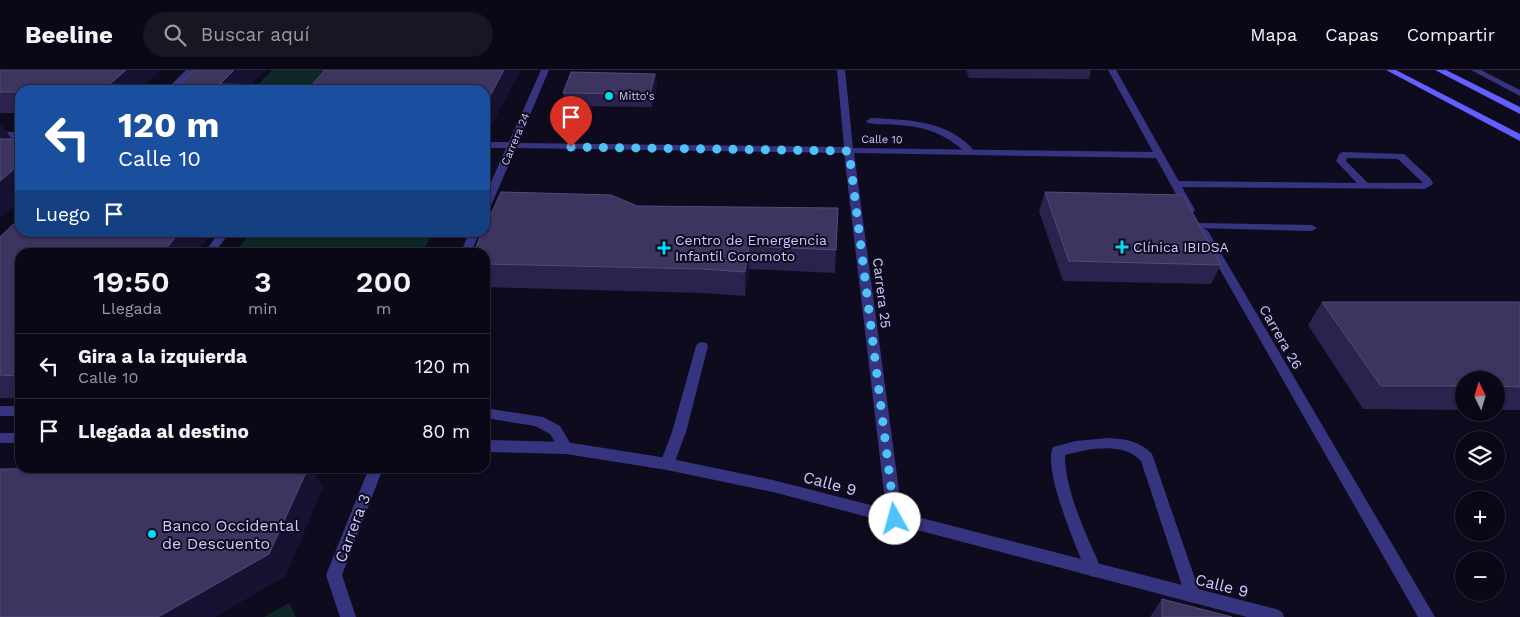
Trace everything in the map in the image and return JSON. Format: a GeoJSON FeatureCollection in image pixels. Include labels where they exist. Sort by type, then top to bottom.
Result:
{"type":"FeatureCollection","features":[{"type":"Feature","properties":{"kind":"main road"},"geometry":{"type":"LineString","coordinates":[[1390,70],[1520,138]]}},
{"type":"Feature","properties":{"kind":"main road"},"geometry":{"type":"LineString","coordinates":[[1439,70],[1520,111]]}},
{"type":"Feature","properties":{"kind":"street"},"geometry":{"type":"LineString","coordinates":[[175,85],[191,70]]}},
{"type":"Feature","properties":{"kind":"street","name":"Carrera 24"},"geometry":{"type":"LineString","coordinates":[[490,196],[545,70]]}},
{"type":"Feature","properties":{"kind":"street","name":"Carrera 25"},"geometry":{"type":"LineString","coordinates":[[841,70],[849,151],[895,519]]}},
{"type":"Feature","properties":{"kind":"street","name":"Carrera 26"},"geometry":{"type":"LineString","coordinates":[[1112,70],[1158,155],[1427,617]]}},
{"type":"Feature","properties":{"kind":"street"},"geometry":{"type":"LineString","coordinates":[[1474,70],[1520,93]]}},
{"type":"Feature","properties":{"kind":"street"},"geometry":{"type":"LineString","coordinates":[[871,121],[911,123],[940,128],[960,140],[971,153]]}},
{"type":"Feature","properties":{"kind":"street"},"geometry":{"type":"LineString","coordinates":[[0,135],[15,135]]}},
{"type":"Feature","properties":{"kind":"street","name":"Calle 10"},"geometry":{"type":"LineString","coordinates":[[490,145],[1158,155]]}},
{"type":"Feature","properties":{"kind":"street"},"geometry":{"type":"LineString","coordinates":[[1175,184],[1366,186],[1425,186],[1428,184],[1401,156],[1343,156],[1342,161],[1366,186]]}},
{"type":"Feature","properties":{"kind":"street"},"geometry":{"type":"LineString","coordinates":[[1199,226],[1312,228]]}},
{"type":"Feature","properties":{"kind":"street"},"geometry":{"type":"LineString","coordinates":[[213,248],[221,237]]}},
{"type":"Feature","properties":{"kind":"street"},"geometry":{"type":"LineString","coordinates":[[667,464],[679,432],[702,346]]}},
{"type":"Feature","properties":{"kind":"street"},"geometry":{"type":"LineString","coordinates":[[0,411],[15,411]]}},
{"type":"Feature","properties":{"kind":"street"},"geometry":{"type":"LineString","coordinates":[[490,414],[538,421],[555,430],[566,448]]}},
{"type":"Feature","properties":{"kind":"street"},"geometry":{"type":"LineString","coordinates":[[0,438],[15,438]]}},
{"type":"Feature","properties":{"kind":"street"},"geometry":{"type":"LineString","coordinates":[[1094,570],[1078,532],[1058,472],[1058,451],[1076,444],[1123,444],[1137,448],[1147,458],[1193,596]]}},
{"type":"Feature","properties":{"kind":"street","name":"Calle 9"},"geometry":{"type":"LineString","coordinates":[[490,446],[566,448],[667,464],[772,486],[1276,617]]}},
{"type":"Feature","properties":{"kind":"street","name":"Carrera 3"},"geometry":{"type":"LineString","coordinates":[[348,617],[334,575],[374,473]]}},
{"type":"Feature","properties":{"kind":"green space"},"geometry":{"type":"Polygon","coordinates":[[[272,70],[342,70],[329,85],[258,85],[272,70]]]}},
{"type":"Feature","properties":{"kind":"green space"},"geometry":{"type":"Polygon","coordinates":[[[247,237],[430,237],[425,248],[239,248],[247,237]]]}},
{"type":"Feature","properties":{"kind":"green space"},"geometry":{"type":"Polygon","coordinates":[[[289,603],[296,617],[264,617],[289,603]]]}},
{"type":"Feature","properties":{"kind":"building"},"geometry":{"type":"Polygon","coordinates":[[[0,70],[126,70],[109,85],[15,85],[15,92],[0,92],[0,70]]]}},
{"type":"Feature","properties":{"kind":"building"},"geometry":{"type":"Polygon","coordinates":[[[194,70],[234,70],[220,84],[266,85],[178,85],[194,70]]]}},
{"type":"Feature","properties":{"kind":"building"},"geometry":{"type":"Polygon","coordinates":[[[325,70],[504,70],[490,96],[490,85],[312,85],[325,70]]]}},
{"type":"Feature","properties":{"kind":"building"},"geometry":{"type":"Polygon","coordinates":[[[571,72],[655,74],[650,94],[563,93],[571,72]]]}},
{"type":"Feature","properties":{"kind":"building"},"geometry":{"type":"Polygon","coordinates":[[[0,139],[15,139],[15,168],[0,181],[0,139]]]}},
{"type":"Feature","properties":{"kind":"building","name":"Centro de Emergencia Infantil Coromoto"},"geometry":{"type":"Polygon","coordinates":[[[501,192],[611,195],[637,206],[838,208],[836,250],[749,246],[745,272],[703,269],[490,264],[490,248],[476,248],[480,237],[490,237],[490,216],[501,192]]]}},
{"type":"Feature","properties":{"kind":"building","name":"Clínica IBIDSA"},"geometry":{"type":"Polygon","coordinates":[[[1045,192],[1183,195],[1221,265],[1069,261],[1045,192]]]}},
{"type":"Feature","properties":{"kind":"building"},"geometry":{"type":"Polygon","coordinates":[[[15,223],[15,237],[176,237],[166,248],[15,248],[15,376],[0,375],[0,237],[15,223]]]}},
{"type":"Feature","properties":{"kind":"building"},"geometry":{"type":"Polygon","coordinates":[[[1322,302],[1520,302],[1520,387],[1505,386],[1505,371],[1455,371],[1455,386],[1381,386],[1322,302]]]}},
{"type":"Feature","properties":{"kind":"building","name":"Banco Occidental de Descuento"},"geometry":{"type":"Polygon","coordinates":[[[0,469],[15,469],[15,473],[306,473],[269,554],[158,617],[0,617],[0,469]]]}},
{"type":"Feature","properties":{"kind":"building"},"geometry":{"type":"Polygon","coordinates":[[[1162,599],[1232,617],[1162,617],[1162,599]]]}},
{"type":"Feature","properties":{"kind":"place","name":"Mitto's"},"geometry":{"type":"Point","coordinates":[609,96]}},
{"type":"Feature","properties":{"kind":"place","name":"Clínica IBIDSA"},"geometry":{"type":"Point","coordinates":[1122,247]}},
{"type":"Feature","properties":{"kind":"place","name":"Centro de Emergencia Infantil Coromoto"},"geometry":{"type":"Point","coordinates":[664,248]}},
{"type":"Feature","properties":{"kind":"place","name":"Banco Occidental de Descuento"},"geometry":{"type":"Point","coordinates":[152,534]}},
{"type":"Feature","properties":{"kind":"route"},"geometry":{"type":"LineString","coordinates":[[571,147],[849,151],[895,519]]}}]}
